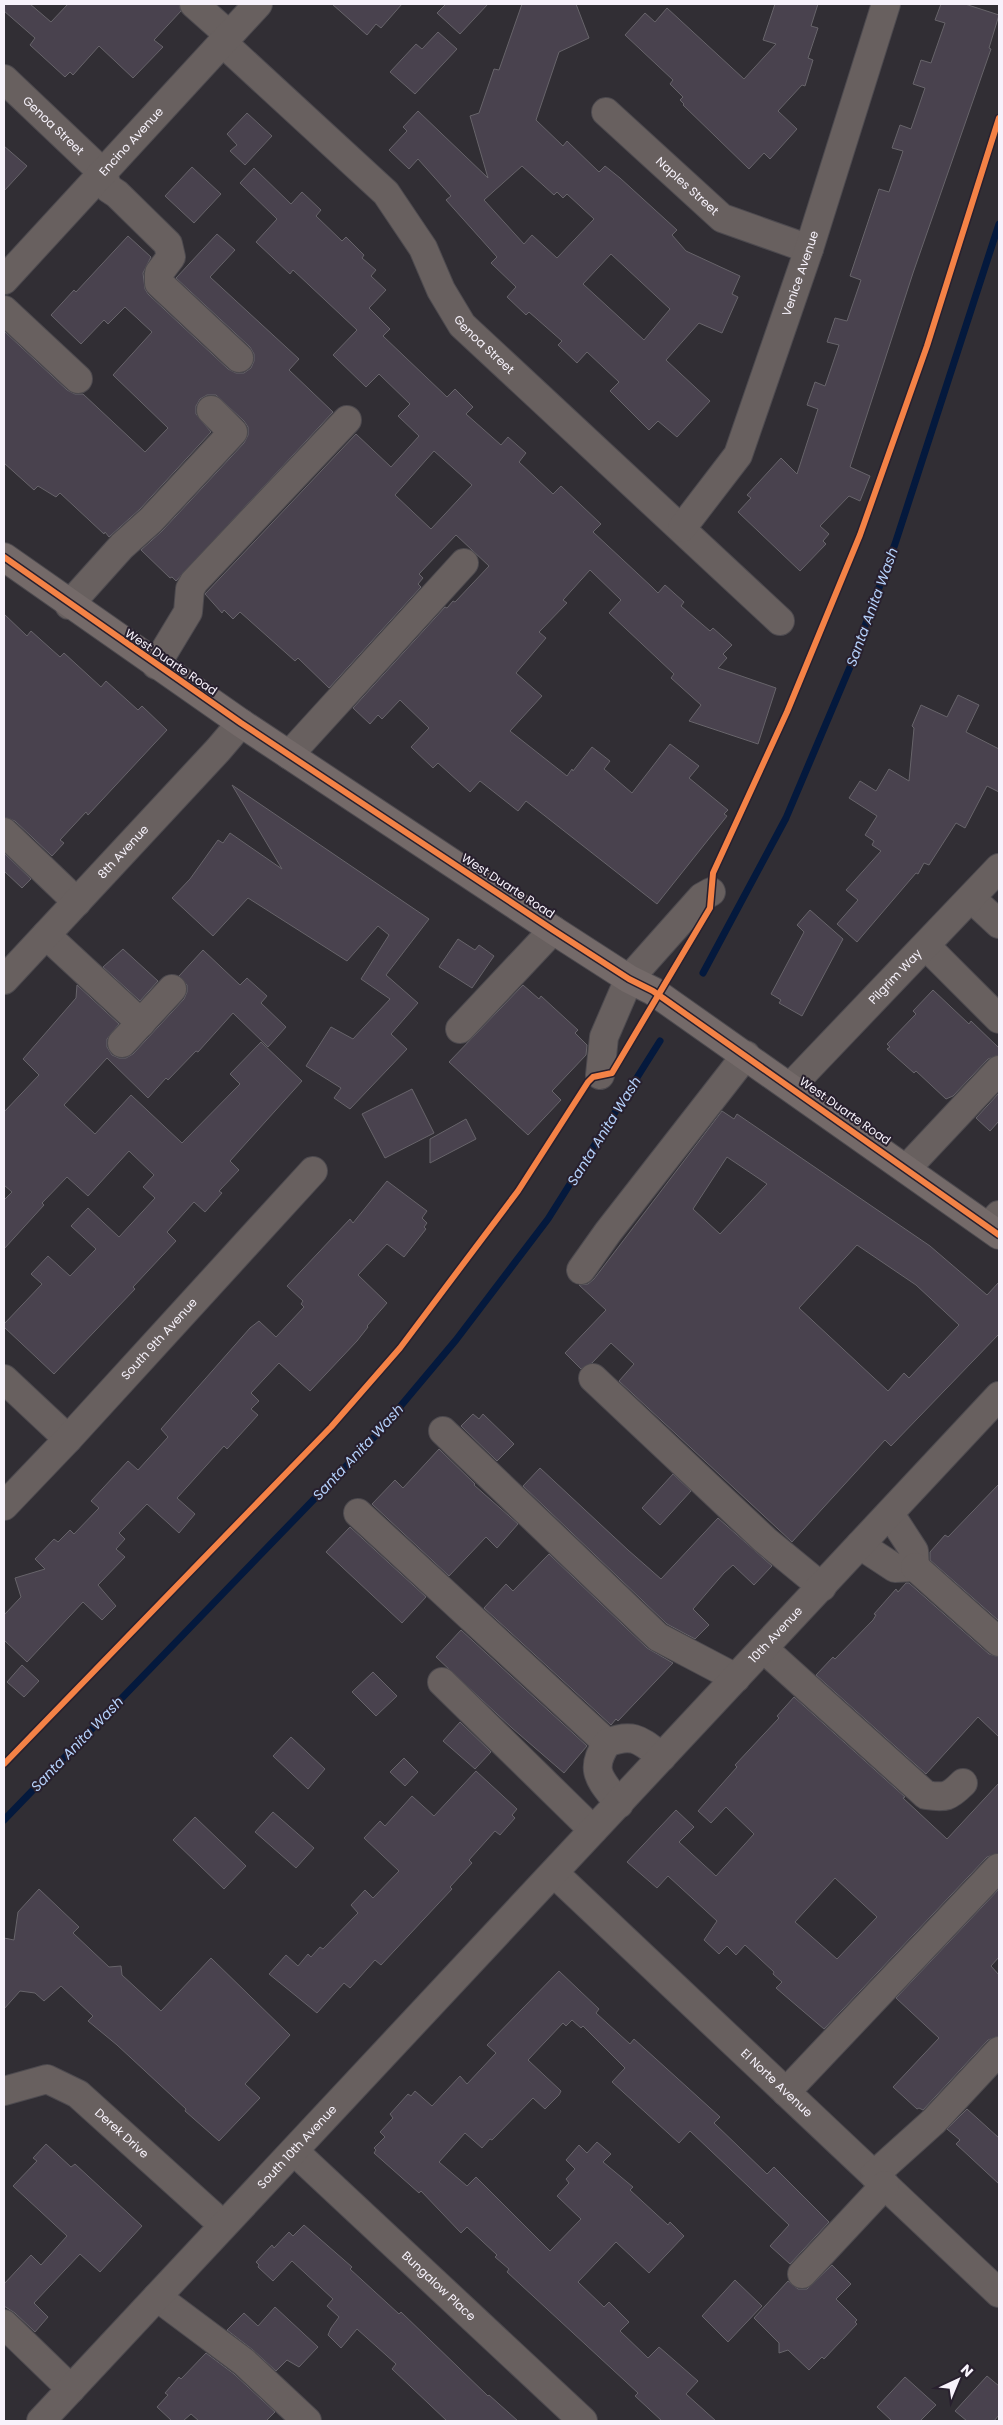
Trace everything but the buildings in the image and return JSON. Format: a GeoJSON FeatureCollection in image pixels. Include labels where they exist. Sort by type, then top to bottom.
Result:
{"type":"FeatureCollection","features":[{"type":"Feature","properties":{"kind":"main road","name":"West Duarte Road"},"geometry":{"type":"LineString","coordinates":[[4,558],[241,723],[553,930],[698,1022],[906,1168],[996,1225]]}},
{"type":"Feature","properties":{"kind":"street","name":"Genoa Street"},"geometry":{"type":"LineString","coordinates":[[194,4],[226,39],[386,193],[423,248],[441,290],[462,325],[780,621]]}},
{"type":"Feature","properties":{"kind":"street","name":"Encino Avenue"},"geometry":{"type":"LineString","coordinates":[[4,280],[258,4]]}},
{"type":"Feature","properties":{"kind":"street","name":"Venice Avenue"},"geometry":{"type":"LineString","coordinates":[[682,528],[738,455],[810,249],[886,4]]}},
{"type":"Feature","properties":{"kind":"street","name":"Genoa Street"},"geometry":{"type":"LineString","coordinates":[[4,79],[102,172],[108,188],[117,194],[168,244],[172,251],[171,257],[159,273],[159,283],[239,358]]}},
{"type":"Feature","properties":{"kind":"street","name":"Naples Street"},"geometry":{"type":"LineString","coordinates":[[606,112],[722,218],[810,249]]}},
{"type":"Feature","properties":{"kind":"street"},"geometry":{"type":"LineString","coordinates":[[4,310],[78,379]]}},
{"type":"Feature","properties":{"kind":"street"},"geometry":{"type":"LineString","coordinates":[[69,605],[122,546],[151,520],[234,432],[211,410]]}},
{"type":"Feature","properties":{"kind":"street"},"geometry":{"type":"LineString","coordinates":[[156,665],[188,612],[190,589],[194,582],[347,420]]}},
{"type":"Feature","properties":{"kind":"street"},"geometry":{"type":"LineString","coordinates":[[289,755],[464,563]]}},
{"type":"Feature","properties":{"kind":"street","name":"8th Avenue"},"geometry":{"type":"LineString","coordinates":[[4,980],[78,902],[241,723]]}},
{"type":"Feature","properties":{"kind":"street"},"geometry":{"type":"LineString","coordinates":[[4,832],[78,902]]}},
{"type":"Feature","properties":{"kind":"street","name":"Pilgrim Way"},"geometry":{"type":"LineString","coordinates":[[791,1086],[999,868]]}},
{"type":"Feature","properties":{"kind":"street"},"geometry":{"type":"LineString","coordinates":[[600,1075],[604,1037],[702,898],[711,892]]}},
{"type":"Feature","properties":{"kind":"street"},"geometry":{"type":"LineString","coordinates":[[972,898],[999,924]]}},
{"type":"Feature","properties":{"kind":"street"},"geometry":{"type":"LineString","coordinates":[[460,1029],[553,930]]}},
{"type":"Feature","properties":{"kind":"street"},"geometry":{"type":"LineString","coordinates":[[46,935],[141,1023]]}},
{"type":"Feature","properties":{"kind":"street"},"geometry":{"type":"LineString","coordinates":[[926,946],[999,1019]]}},
{"type":"Feature","properties":{"kind":"street"},"geometry":{"type":"LineString","coordinates":[[122,1043],[172,989]]}},
{"type":"Feature","properties":{"kind":"street"},"geometry":{"type":"LineString","coordinates":[[581,1270],[608,1232],[746,1055]]}},
{"type":"Feature","properties":{"kind":"street"},"geometry":{"type":"LineString","coordinates":[[906,1168],[999,1070]]}},
{"type":"Feature","properties":{"kind":"street","name":"South 9th Avenue"},"geometry":{"type":"LineString","coordinates":[[4,1506],[68,1439],[312,1171]]}},
{"type":"Feature","properties":{"kind":"street"},"geometry":{"type":"LineString","coordinates":[[593,1378],[765,1540],[822,1587]]}},
{"type":"Feature","properties":{"kind":"street"},"geometry":{"type":"LineString","coordinates":[[4,1379],[68,1439]]}},
{"type":"Feature","properties":{"kind":"street","name":"10th Avenue"},"geometry":{"type":"LineString","coordinates":[[554,1873],[999,1396]]}},
{"type":"Feature","properties":{"kind":"street"},"geometry":{"type":"LineString","coordinates":[[443,1431],[658,1637],[736,1678]]}},
{"type":"Feature","properties":{"kind":"street"},"geometry":{"type":"LineString","coordinates":[[358,1512],[607,1743]]}},
{"type":"Feature","properties":{"kind":"street"},"geometry":{"type":"LineString","coordinates":[[890,1514],[914,1551],[915,1567]]}},
{"type":"Feature","properties":{"kind":"street"},"geometry":{"type":"LineString","coordinates":[[860,1545],[895,1568],[915,1567],[999,1642]]}},
{"type":"Feature","properties":{"kind":"street"},"geometry":{"type":"LineString","coordinates":[[764,1649],[926,1795],[943,1797],[952,1793],[963,1783]]}},
{"type":"Feature","properties":{"kind":"street"},"geometry":{"type":"LineString","coordinates":[[442,1682],[593,1830]]}},
{"type":"Feature","properties":{"kind":"street"},"geometry":{"type":"LineString","coordinates":[[619,1804],[599,1778],[596,1765],[600,1753],[607,1743],[628,1736],[640,1740],[662,1757]]}},
{"type":"Feature","properties":{"kind":"street"},"geometry":{"type":"LineString","coordinates":[[786,2092],[998,1868]]}},
{"type":"Feature","properties":{"kind":"street","name":"El Norte Avenue"},"geometry":{"type":"LineString","coordinates":[[554,1873],[999,2293]]}},
{"type":"Feature","properties":{"kind":"street","name":"South 10th Avenue"},"geometry":{"type":"LineString","coordinates":[[52,2418],[71,2389],[554,1873]]}},
{"type":"Feature","properties":{"kind":"street"},"geometry":{"type":"LineString","coordinates":[[802,2274],[879,2180],[999,2051]]}},
{"type":"Feature","properties":{"kind":"street","name":"Derek Drive"},"geometry":{"type":"LineString","coordinates":[[4,2092],[47,2079],[78,2094],[223,2225]]}},
{"type":"Feature","properties":{"kind":"street","name":"Bungalow Place"},"geometry":{"type":"LineString","coordinates":[[294,2151],[583,2421]]}},
{"type":"Feature","properties":{"kind":"street"},"geometry":{"type":"LineString","coordinates":[[157,2297],[244,2362],[307,2421]]}},
{"type":"Feature","properties":{"kind":"street"},"geometry":{"type":"LineString","coordinates":[[4,2324],[71,2389]]}},
{"type":"Feature","properties":{"kind":"waterway","name":"Santa Anita Wash"},"geometry":{"type":"LineString","coordinates":[[703,973],[786,818],[850,667],[895,544],[999,224]]}},
{"type":"Feature","properties":{"kind":"waterway","name":"Santa Anita Wash"},"geometry":{"type":"LineString","coordinates":[[4,1820],[378,1433],[456,1340],[548,1219],[660,1041]]}},
{"type":"Feature","properties":{"kind":"cycle path"},"geometry":{"type":"LineString","coordinates":[[4,1764],[331,1427],[400,1348],[518,1191],[588,1082],[593,1077],[612,1073],[710,908],[713,873],[787,712],[860,535],[927,346],[999,118]]}},
{"type":"Feature","properties":{"kind":"cycle path"},"geometry":{"type":"LineString","coordinates":[[4,557],[241,723],[553,930],[629,979],[653,991],[999,1235]]}}]}
